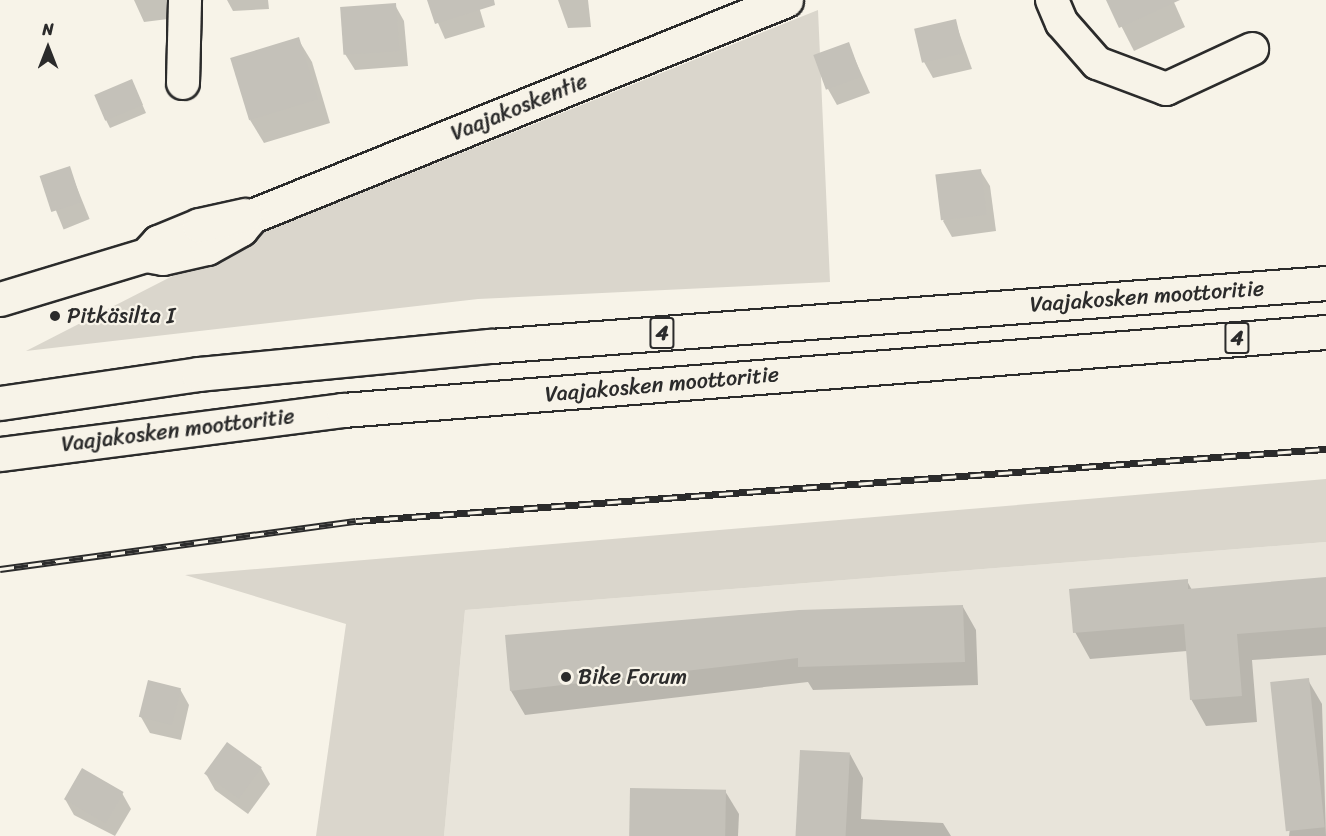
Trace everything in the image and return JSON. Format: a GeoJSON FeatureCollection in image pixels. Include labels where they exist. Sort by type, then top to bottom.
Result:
{"type":"FeatureCollection","features":[{"type":"Feature","properties":{"kind":"main road","name":"Vaajakoskentie"},"geometry":{"type":"LineString","coordinates":[[0,299],[146,255],[164,258],[207,248],[241,229],[252,216],[786,0]]}},
{"type":"Feature","properties":{"kind":"main road","name":"Vaajakosken moottoritie"},"geometry":{"type":"LineString","coordinates":[[0,403],[198,374],[491,346],[1326,282]]}},
{"type":"Feature","properties":{"kind":"main road","name":"Vaajakosken moottoritie"},"geometry":{"type":"LineString","coordinates":[[0,454],[343,410],[1326,332]]}},
{"type":"Feature","properties":{"kind":"street"},"geometry":{"type":"LineString","coordinates":[[183,83],[184,0]]}},
{"type":"Feature","properties":{"kind":"street"},"geometry":{"type":"LineString","coordinates":[[1052,0],[1062,23],[1096,63],[1166,89],[1252,49]]}},
{"type":"Feature","properties":{"kind":"shaded area"},"geometry":{"type":"Polygon","coordinates":[[[818,10],[830,282],[478,299],[26,351],[235,244],[818,10]]]}},
{"type":"Feature","properties":{"kind":"shaded area"},"geometry":{"type":"Polygon","coordinates":[[[1326,479],[1326,542],[465,610],[444,836],[316,836],[346,624],[185,575],[1326,479]]]}},
{"type":"Feature","properties":{"kind":"shaded area"},"geometry":{"type":"Polygon","coordinates":[[[1326,542],[1326,836],[444,836],[465,610],[1326,542]]]}},
{"type":"Feature","properties":{"kind":"building"},"geometry":{"type":"Polygon","coordinates":[[[427,0],[494,0],[495,5],[435,24],[427,0]]]}},
{"type":"Feature","properties":{"kind":"building"},"geometry":{"type":"Polygon","coordinates":[[[1106,0],[1180,0],[1119,28],[1106,0]]]}},
{"type":"Feature","properties":{"kind":"building"},"geometry":{"type":"Polygon","coordinates":[[[396,3],[399,51],[343,55],[340,7],[396,3]]]}},
{"type":"Feature","properties":{"kind":"building"},"geometry":{"type":"Polygon","coordinates":[[[956,19],[964,53],[922,63],[914,29],[956,19]]]}},
{"type":"Feature","properties":{"kind":"building"},"geometry":{"type":"Polygon","coordinates":[[[299,37],[318,99],[249,120],[230,58],[299,37]]]}},
{"type":"Feature","properties":{"kind":"building"},"geometry":{"type":"Polygon","coordinates":[[[849,42],[862,77],[826,90],[813,55],[849,42]]]}},
{"type":"Feature","properties":{"kind":"building"},"geometry":{"type":"Polygon","coordinates":[[[132,79],[143,105],[105,121],[94,95],[132,79]]]}},
{"type":"Feature","properties":{"kind":"building"},"geometry":{"type":"Polygon","coordinates":[[[70,166],[82,202],[51,212],[40,176],[70,166]]]}},
{"type":"Feature","properties":{"kind":"building"},"geometry":{"type":"Polygon","coordinates":[[[981,169],[987,215],[941,220],[935,175],[981,169]]]}},
{"type":"Feature","properties":{"kind":"building"},"geometry":{"type":"Polygon","coordinates":[[[1326,577],[1326,627],[1237,634],[1242,696],[1190,700],[1184,624],[1073,633],[1069,589],[1188,579],[1188,589],[1326,577]]]}},
{"type":"Feature","properties":{"kind":"building"},"geometry":{"type":"Polygon","coordinates":[[[963,605],[965,662],[798,667],[798,658],[510,691],[505,635],[799,610],[963,605]]]}},
{"type":"Feature","properties":{"kind":"building"},"geometry":{"type":"Polygon","coordinates":[[[1309,678],[1325,827],[1286,831],[1270,682],[1309,678]]]}},
{"type":"Feature","properties":{"kind":"building"},"geometry":{"type":"Polygon","coordinates":[[[148,680],[181,688],[172,725],[139,717],[148,680]]]}},
{"type":"Feature","properties":{"kind":"building"},"geometry":{"type":"Polygon","coordinates":[[[227,742],[262,767],[239,799],[204,774],[227,742]]]}},
{"type":"Feature","properties":{"kind":"building"},"geometry":{"type":"Polygon","coordinates":[[[800,750],[850,753],[846,836],[795,836],[800,750]]]}},
{"type":"Feature","properties":{"kind":"building"},"geometry":{"type":"Polygon","coordinates":[[[82,768],[124,792],[106,823],[64,799],[82,768]]]}},
{"type":"Feature","properties":{"kind":"building"},"geometry":{"type":"Polygon","coordinates":[[[630,788],[726,790],[725,836],[629,836],[630,788]]]}},
{"type":"Feature","properties":{"kind":"railway"},"geometry":{"type":"LineString","coordinates":[[0,569],[356,521],[1326,449]]}},
{"type":"Feature","properties":{"kind":"place","name":"Pitkäsilta I"},"geometry":{"type":"Point","coordinates":[55,316]}},
{"type":"Feature","properties":{"kind":"place","name":"Bike Forum"},"geometry":{"type":"Point","coordinates":[566,677]}}]}
